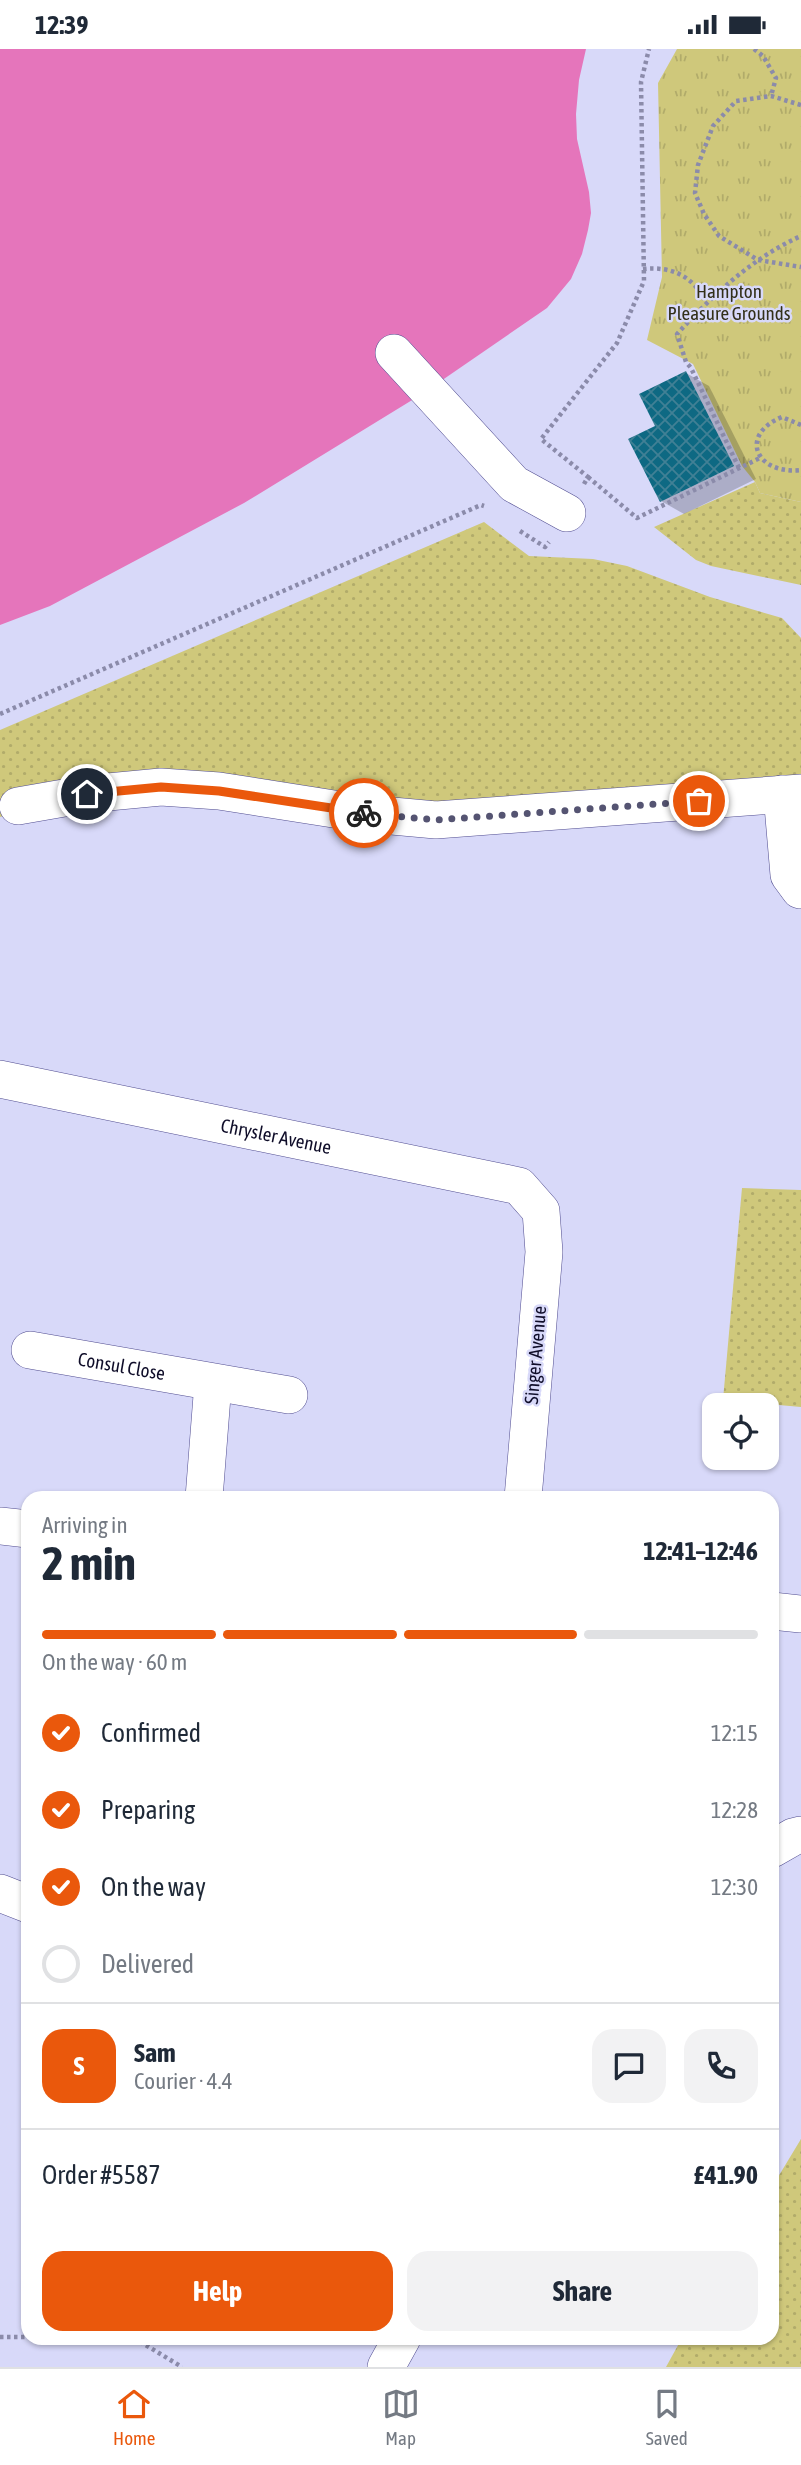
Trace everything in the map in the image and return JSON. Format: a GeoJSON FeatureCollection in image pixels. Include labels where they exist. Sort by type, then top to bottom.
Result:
{"type":"FeatureCollection","features":[{"type":"Feature","properties":{"kind":"street"},"geometry":{"type":"LineString","coordinates":[[394,353],[514,484],[566,513]]}},
{"type":"Feature","properties":{"kind":"street"},"geometry":{"type":"LineString","coordinates":[[18,806],[87,794],[161,787],[219,791],[359,813],[436,820],[795,801],[789,875],[800,890],[801,884]]}},
{"type":"Feature","properties":{"kind":"street","name":"Chrysler Avenue"},"geometry":{"type":"LineString","coordinates":[[0,1079],[519,1186],[541,1211]]}},
{"type":"Feature","properties":{"kind":"street","name":"Singer Avenue"},"geometry":{"type":"LineString","coordinates":[[524,1491],[544,1252],[541,1211]]}},
{"type":"Feature","properties":{"kind":"street","name":"Consul Close"},"geometry":{"type":"LineString","coordinates":[[30,1350],[289,1395]]}},
{"type":"Feature","properties":{"kind":"street"},"geometry":{"type":"LineString","coordinates":[[205,1491],[213,1383]]}},
{"type":"Feature","properties":{"kind":"street"},"geometry":{"type":"LineString","coordinates":[[0,1526],[21,1528]]}},
{"type":"Feature","properties":{"kind":"street"},"geometry":{"type":"LineString","coordinates":[[779,1612],[801,1614]]}},
{"type":"Feature","properties":{"kind":"street"},"geometry":{"type":"LineString","coordinates":[[779,1846],[801,1835]]}},
{"type":"Feature","properties":{"kind":"street"},"geometry":{"type":"LineString","coordinates":[[386,2367],[398,2345]]}},
{"type":"Feature","properties":{"kind":"path"},"geometry":{"type":"LineString","coordinates":[[649,49],[641,82],[643,281],[617,343],[541,439],[637,518],[760,458]]}},
{"type":"Feature","properties":{"kind":"path"},"geometry":{"type":"LineString","coordinates":[[754,49],[764,56],[776,78],[771,96]]}},
{"type":"Feature","properties":{"kind":"path"},"geometry":{"type":"LineString","coordinates":[[801,105],[771,96],[736,101],[713,126],[698,165],[695,193],[704,214],[719,236],[758,260],[801,267]]}},
{"type":"Feature","properties":{"kind":"path"},"geometry":{"type":"LineString","coordinates":[[739,468],[686,362],[677,334],[706,302],[758,260],[801,236]]}},
{"type":"Feature","properties":{"kind":"path"},"geometry":{"type":"LineString","coordinates":[[643,269],[665,268],[685,276],[701,292],[706,302]]}},
{"type":"Feature","properties":{"kind":"path"},"geometry":{"type":"LineString","coordinates":[[801,425],[782,417],[762,429],[757,441],[760,458],[765,463],[782,471],[801,470]]}},
{"type":"Feature","properties":{"kind":"path"},"geometry":{"type":"LineString","coordinates":[[513,526],[545,547],[588,477]]}},
{"type":"Feature","properties":{"kind":"path"},"geometry":{"type":"LineString","coordinates":[[0,714],[481,505],[492,512]]}},
{"type":"Feature","properties":{"kind":"path"},"geometry":{"type":"LineString","coordinates":[[0,2337],[21,2337]]}},
{"type":"Feature","properties":{"kind":"path"},"geometry":{"type":"LineString","coordinates":[[146,2345],[182,2367]]}},
{"type":"Feature","properties":{"kind":"green space","name":"Hampton Pleasure Grounds"},"geometry":{"type":"Polygon","coordinates":[[[677,49],[801,49],[801,502],[760,493],[742,466],[693,364],[647,340],[662,277],[658,83],[677,49]]]}},
{"type":"Feature","properties":{"kind":"green space"},"geometry":{"type":"Polygon","coordinates":[[[755,482],[760,493],[801,502],[801,585],[711,566],[696,560],[654,527],[755,482]]]}},
{"type":"Feature","properties":{"kind":"green space"},"geometry":{"type":"Polygon","coordinates":[[[484,522],[529,556],[593,559],[627,566],[710,597],[782,618],[801,638],[801,794],[436,820],[68,797],[0,817],[0,730],[484,522]]]}},
{"type":"Feature","properties":{"kind":"green space"},"geometry":{"type":"Polygon","coordinates":[[[742,1188],[801,1190],[801,1407],[779,1405],[779,1393],[724,1393],[742,1188]]]}},
{"type":"Feature","properties":{"kind":"green space"},"geometry":{"type":"Polygon","coordinates":[[[801,2139],[801,2367],[666,2367],[678,2345],[779,2345],[779,2175],[801,2139]]]}},
{"type":"Feature","properties":{"kind":"shaded area"},"geometry":{"type":"Polygon","coordinates":[[[0,49],[586,49],[579,80],[576,114],[577,139],[591,213],[582,254],[571,279],[547,308],[422,394],[244,503],[50,606],[0,625],[0,49]]]}},
{"type":"Feature","properties":{"kind":"building"},"geometry":{"type":"Polygon","coordinates":[[[686,371],[734,466],[660,502],[628,439],[655,426],[639,394],[686,371]]]}},
{"type":"Feature","properties":{"kind":"way so far"},"geometry":{"type":"LineString","coordinates":[[364,813],[436,820],[699,801]]}},
{"type":"Feature","properties":{"kind":"route"},"geometry":{"type":"LineString","coordinates":[[87,794],[161,787],[219,791],[364,813]]}}]}
